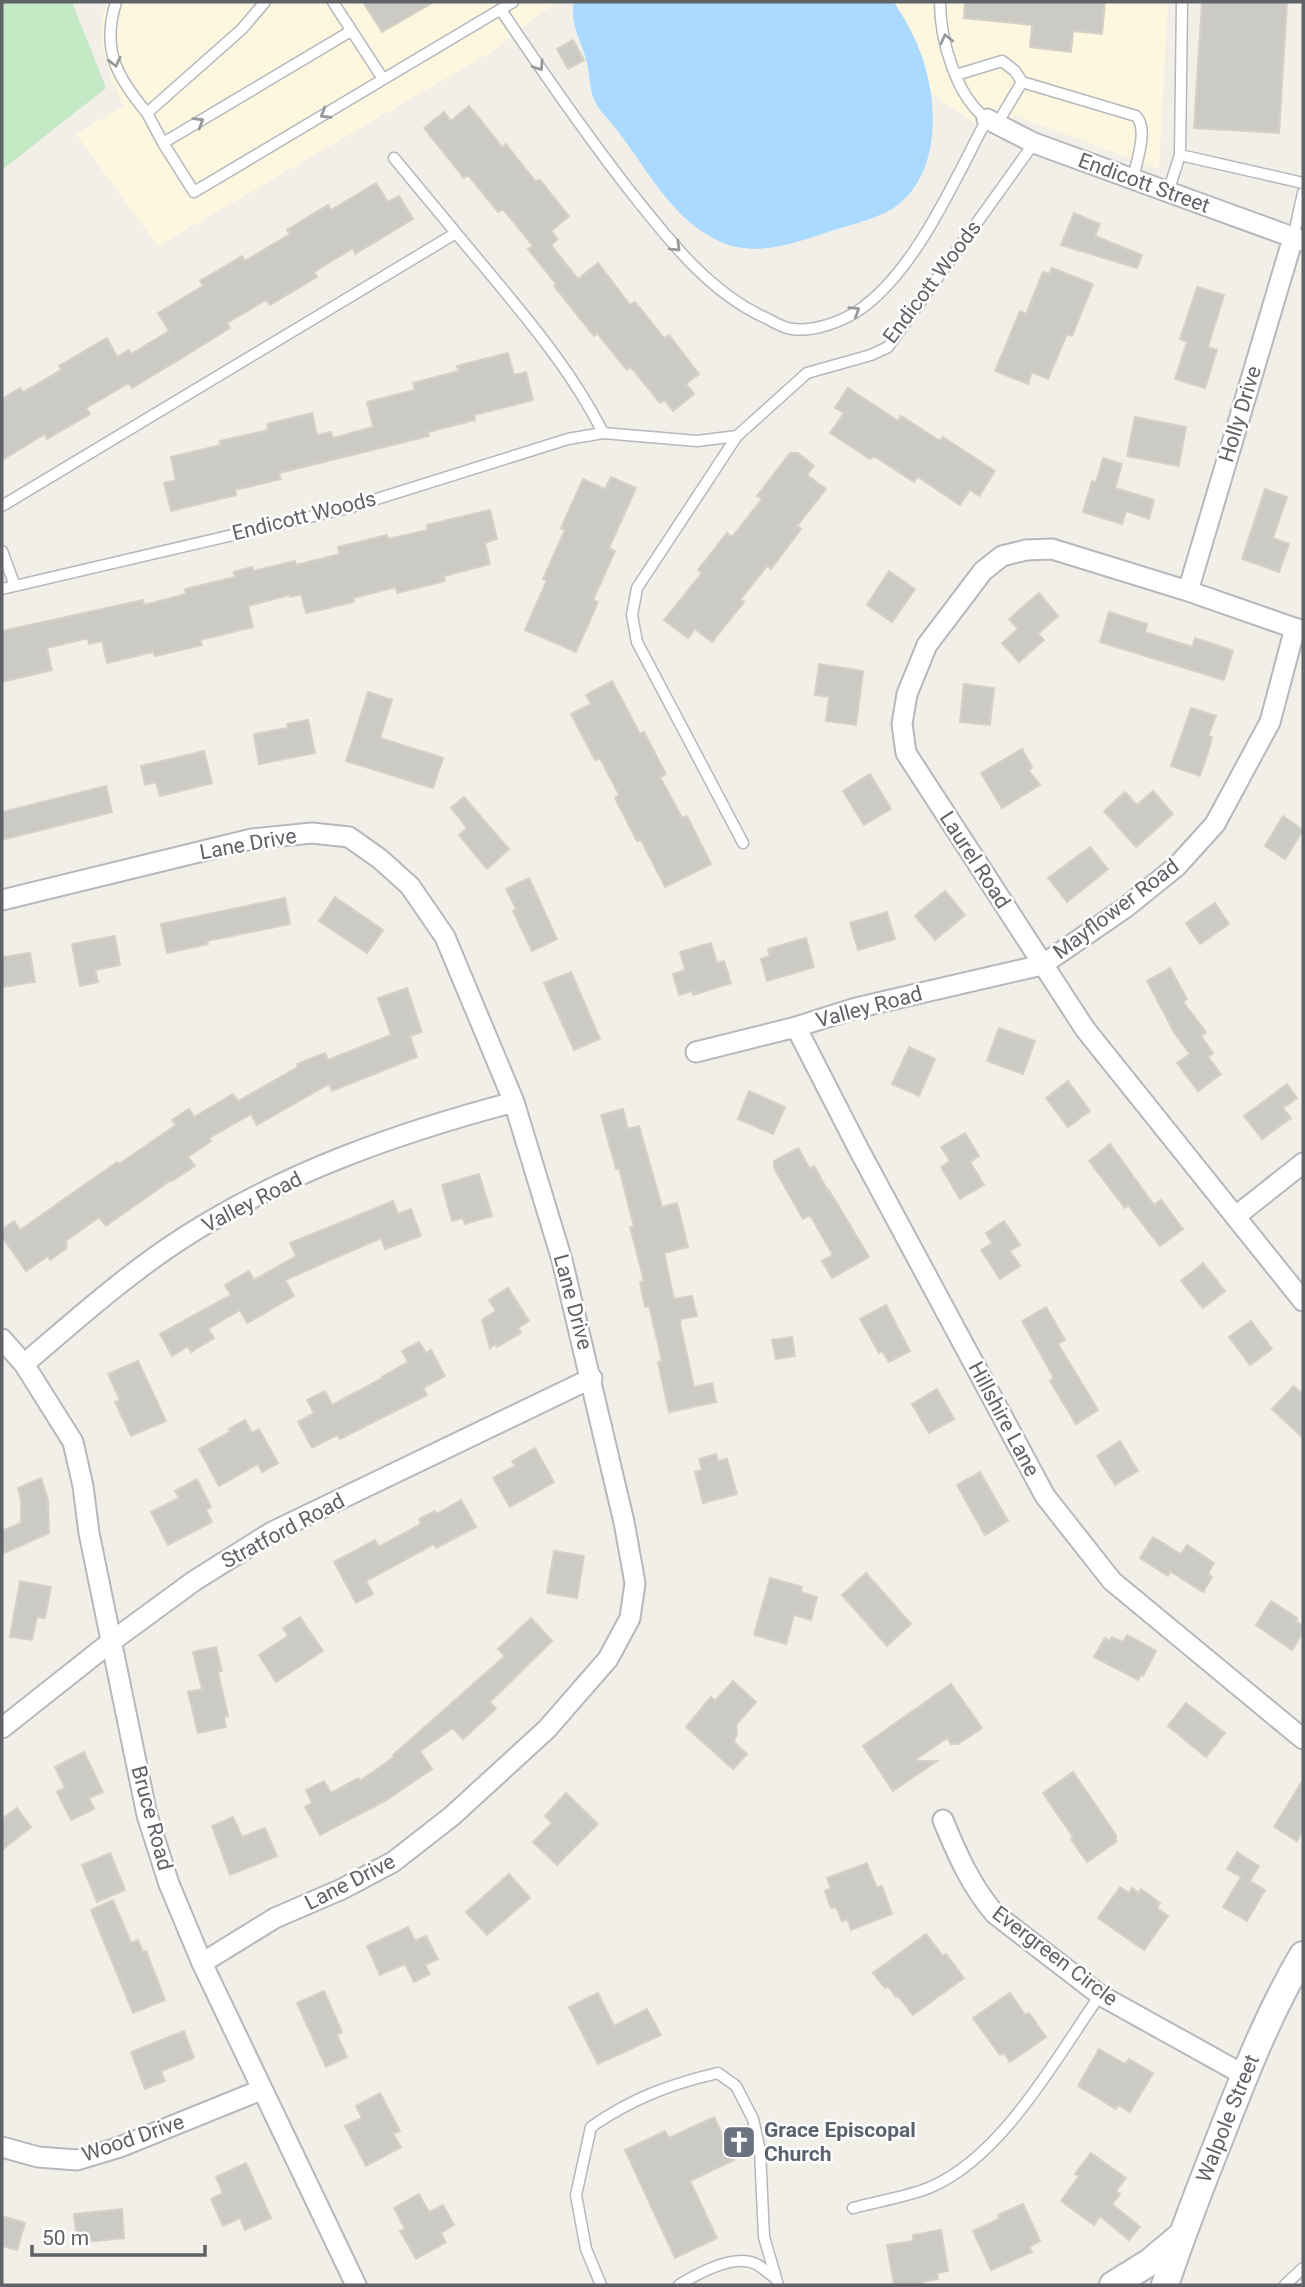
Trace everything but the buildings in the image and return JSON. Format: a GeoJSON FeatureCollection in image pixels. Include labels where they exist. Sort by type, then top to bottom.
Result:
{"type":"FeatureCollection","features":[{"type":"Feature","properties":{"kind":"main road","name":"Walpole Street"},"geometry":{"type":"LineString","coordinates":[[1165,2285],[1244,2075],[1270,2017],[1303,1955]]}},
{"type":"Feature","properties":{"kind":"main road"},"geometry":{"type":"LineString","coordinates":[[1113,2285],[1150,2262],[1182,2234]]}},
{"type":"Feature","properties":{"kind":"street","name":"Endicott Street"},"geometry":{"type":"LineString","coordinates":[[992,122],[1034,143],[1298,240]]}},
{"type":"Feature","properties":{"kind":"street","name":"Holly Drive"},"geometry":{"type":"LineString","coordinates":[[1188,591],[1298,240]]}},
{"type":"Feature","properties":{"kind":"street","name":"Laurel Road"},"geometry":{"type":"LineString","coordinates":[[1299,629],[1052,549],[1026,550],[1002,556],[983,571],[927,645],[907,694],[902,724],[906,753],[1085,1028],[1303,1301]]}},
{"type":"Feature","properties":{"kind":"street","name":"Mayflower Road"},"geometry":{"type":"LineString","coordinates":[[1042,965],[1125,908],[1177,866],[1215,824],[1270,722],[1299,629]]}},
{"type":"Feature","properties":{"kind":"street","name":"Lane Drive"},"geometry":{"type":"LineString","coordinates":[[2,900],[252,839],[312,833],[349,837],[380,859],[410,886],[445,937],[514,1102],[562,1260],[592,1378],[635,1583],[630,1618],[608,1659],[547,1729],[452,1816],[393,1862],[342,1889],[275,1918],[202,1963]]}},
{"type":"Feature","properties":{"kind":"street","name":"Valley Road"},"geometry":{"type":"LineString","coordinates":[[695,1052],[796,1027],[856,1008],[1042,965]]}},
{"type":"Feature","properties":{"kind":"street","name":"Hillshire Lane"},"geometry":{"type":"LineString","coordinates":[[796,1027],[1045,1496],[1112,1581],[1303,1740]]}},
{"type":"Feature","properties":{"kind":"street","name":"Valley Road"},"geometry":{"type":"LineString","coordinates":[[24,1364],[131,1274],[186,1236],[235,1207],[289,1181],[418,1129],[514,1102]]}},
{"type":"Feature","properties":{"kind":"street"},"geometry":{"type":"LineString","coordinates":[[1236,1216],[1303,1163]]}},
{"type":"Feature","properties":{"kind":"street","name":"Bruce Road"},"geometry":{"type":"LineString","coordinates":[[2,1339],[24,1364],[73,1442],[147,1815],[169,1884],[261,2090],[356,2285]]}},
{"type":"Feature","properties":{"kind":"street","name":"Stratford Road"},"geometry":{"type":"LineString","coordinates":[[2,1728],[194,1581],[272,1532],[592,1378]]}},
{"type":"Feature","properties":{"kind":"street","name":"Evergreen Circle"},"geometry":{"type":"LineString","coordinates":[[943,1819],[964,1870],[995,1914],[1100,1995],[1244,2075]]}},
{"type":"Feature","properties":{"kind":"street","name":"Wood Drive"},"geometry":{"type":"LineString","coordinates":[[2,2147],[38,2157],[77,2160],[120,2147],[261,2090]]}},
{"type":"Feature","properties":{"kind":"lane"},"geometry":{"type":"LineString","coordinates":[[116,2],[110,40],[116,70],[147,113],[194,192],[513,2]]}},
{"type":"Feature","properties":{"kind":"lane"},"geometry":{"type":"LineString","coordinates":[[147,113],[242,29],[265,2]]}},
{"type":"Feature","properties":{"kind":"lane"},"geometry":{"type":"LineString","coordinates":[[333,2],[383,79]]}},
{"type":"Feature","properties":{"kind":"lane"},"geometry":{"type":"LineString","coordinates":[[940,2],[940,15],[956,75],[978,113],[992,122]]}},
{"type":"Feature","properties":{"kind":"lane"},"geometry":{"type":"LineString","coordinates":[[1168,192],[1180,155],[1182,2]]}},
{"type":"Feature","properties":{"kind":"lane"},"geometry":{"type":"LineString","coordinates":[[500,10],[607,161],[669,241],[742,307],[791,329],[810,329],[839,321],[862,308],[881,290],[916,250],[992,122],[1022,82]]}},
{"type":"Feature","properties":{"kind":"lane"},"geometry":{"type":"LineString","coordinates":[[163,143],[351,32]]}},
{"type":"Feature","properties":{"kind":"lane"},"geometry":{"type":"LineString","coordinates":[[956,75],[1002,61],[1015,71],[1022,82],[1136,116],[1141,121],[1142,131],[1133,179]]}},
{"type":"Feature","properties":{"kind":"lane","name":"Endicott Woods"},"geometry":{"type":"LineString","coordinates":[[743,843],[637,642],[632,615],[637,588],[737,436],[807,373],[871,355],[888,346],[1034,143]]}},
{"type":"Feature","properties":{"kind":"lane"},"geometry":{"type":"LineString","coordinates":[[1180,155],[1303,183]]}},
{"type":"Feature","properties":{"kind":"lane"},"geometry":{"type":"LineString","coordinates":[[394,158],[516,305],[589,404],[603,433]]}},
{"type":"Feature","properties":{"kind":"lane"},"geometry":{"type":"LineString","coordinates":[[1298,240],[1303,193]]}},
{"type":"Feature","properties":{"kind":"lane"},"geometry":{"type":"LineString","coordinates":[[2,506],[456,233]]}},
{"type":"Feature","properties":{"kind":"lane","name":"Endicott Woods"},"geometry":{"type":"LineString","coordinates":[[2,589],[348,508],[568,439],[603,433],[697,441],[737,436]]}},
{"type":"Feature","properties":{"kind":"lane"},"geometry":{"type":"LineString","coordinates":[[2,551],[15,586]]}},
{"type":"Feature","properties":{"kind":"lane"},"geometry":{"type":"LineString","coordinates":[[853,2208],[931,2187],[970,2162],[1010,2123],[1100,1995]]}},
{"type":"Feature","properties":{"kind":"lane"},"geometry":{"type":"LineString","coordinates":[[601,2285],[586,2249],[576,2195],[591,2127],[621,2106],[680,2082],[718,2073],[736,2086],[753,2119],[760,2151],[764,2237],[776,2281]]}},
{"type":"Feature","properties":{"kind":"lane"},"geometry":{"type":"LineString","coordinates":[[678,2285],[701,2271],[734,2261],[754,2262],[776,2281]]}},
{"type":"Feature","properties":{"kind":"lane"},"geometry":{"type":"LineString","coordinates":[[1285,2285],[1303,2268]]}},
{"type":"Feature","properties":{"kind":"shaded area"},"geometry":{"type":"Polygon","coordinates":[[[108,2],[559,2],[539,14],[496,49],[158,246],[76,134],[124,106],[112,81],[101,42],[102,17],[108,2]]]}},
{"type":"Feature","properties":{"kind":"shaded area"},"geometry":{"type":"Polygon","coordinates":[[[894,2],[1168,2],[1159,169],[1014,115],[998,140],[930,92],[917,44],[894,2]]]}},
{"type":"Feature","properties":{"kind":"green space"},"geometry":{"type":"Polygon","coordinates":[[[2,2],[72,2],[106,88],[2,170],[2,2]]]}},
{"type":"Feature","properties":{"kind":"water"},"geometry":{"type":"Polygon","coordinates":[[[574,2],[894,2],[917,44],[930,86],[932,132],[929,155],[921,176],[909,194],[892,209],[858,223],[771,248],[745,248],[719,241],[687,220],[673,206],[598,107],[592,95],[587,63],[573,18],[574,2]]]}},
{"type":"Feature","properties":{"kind":"place","name":"Grace Episcopal Church"},"geometry":{"type":"Point","coordinates":[739,2142]}}]}
